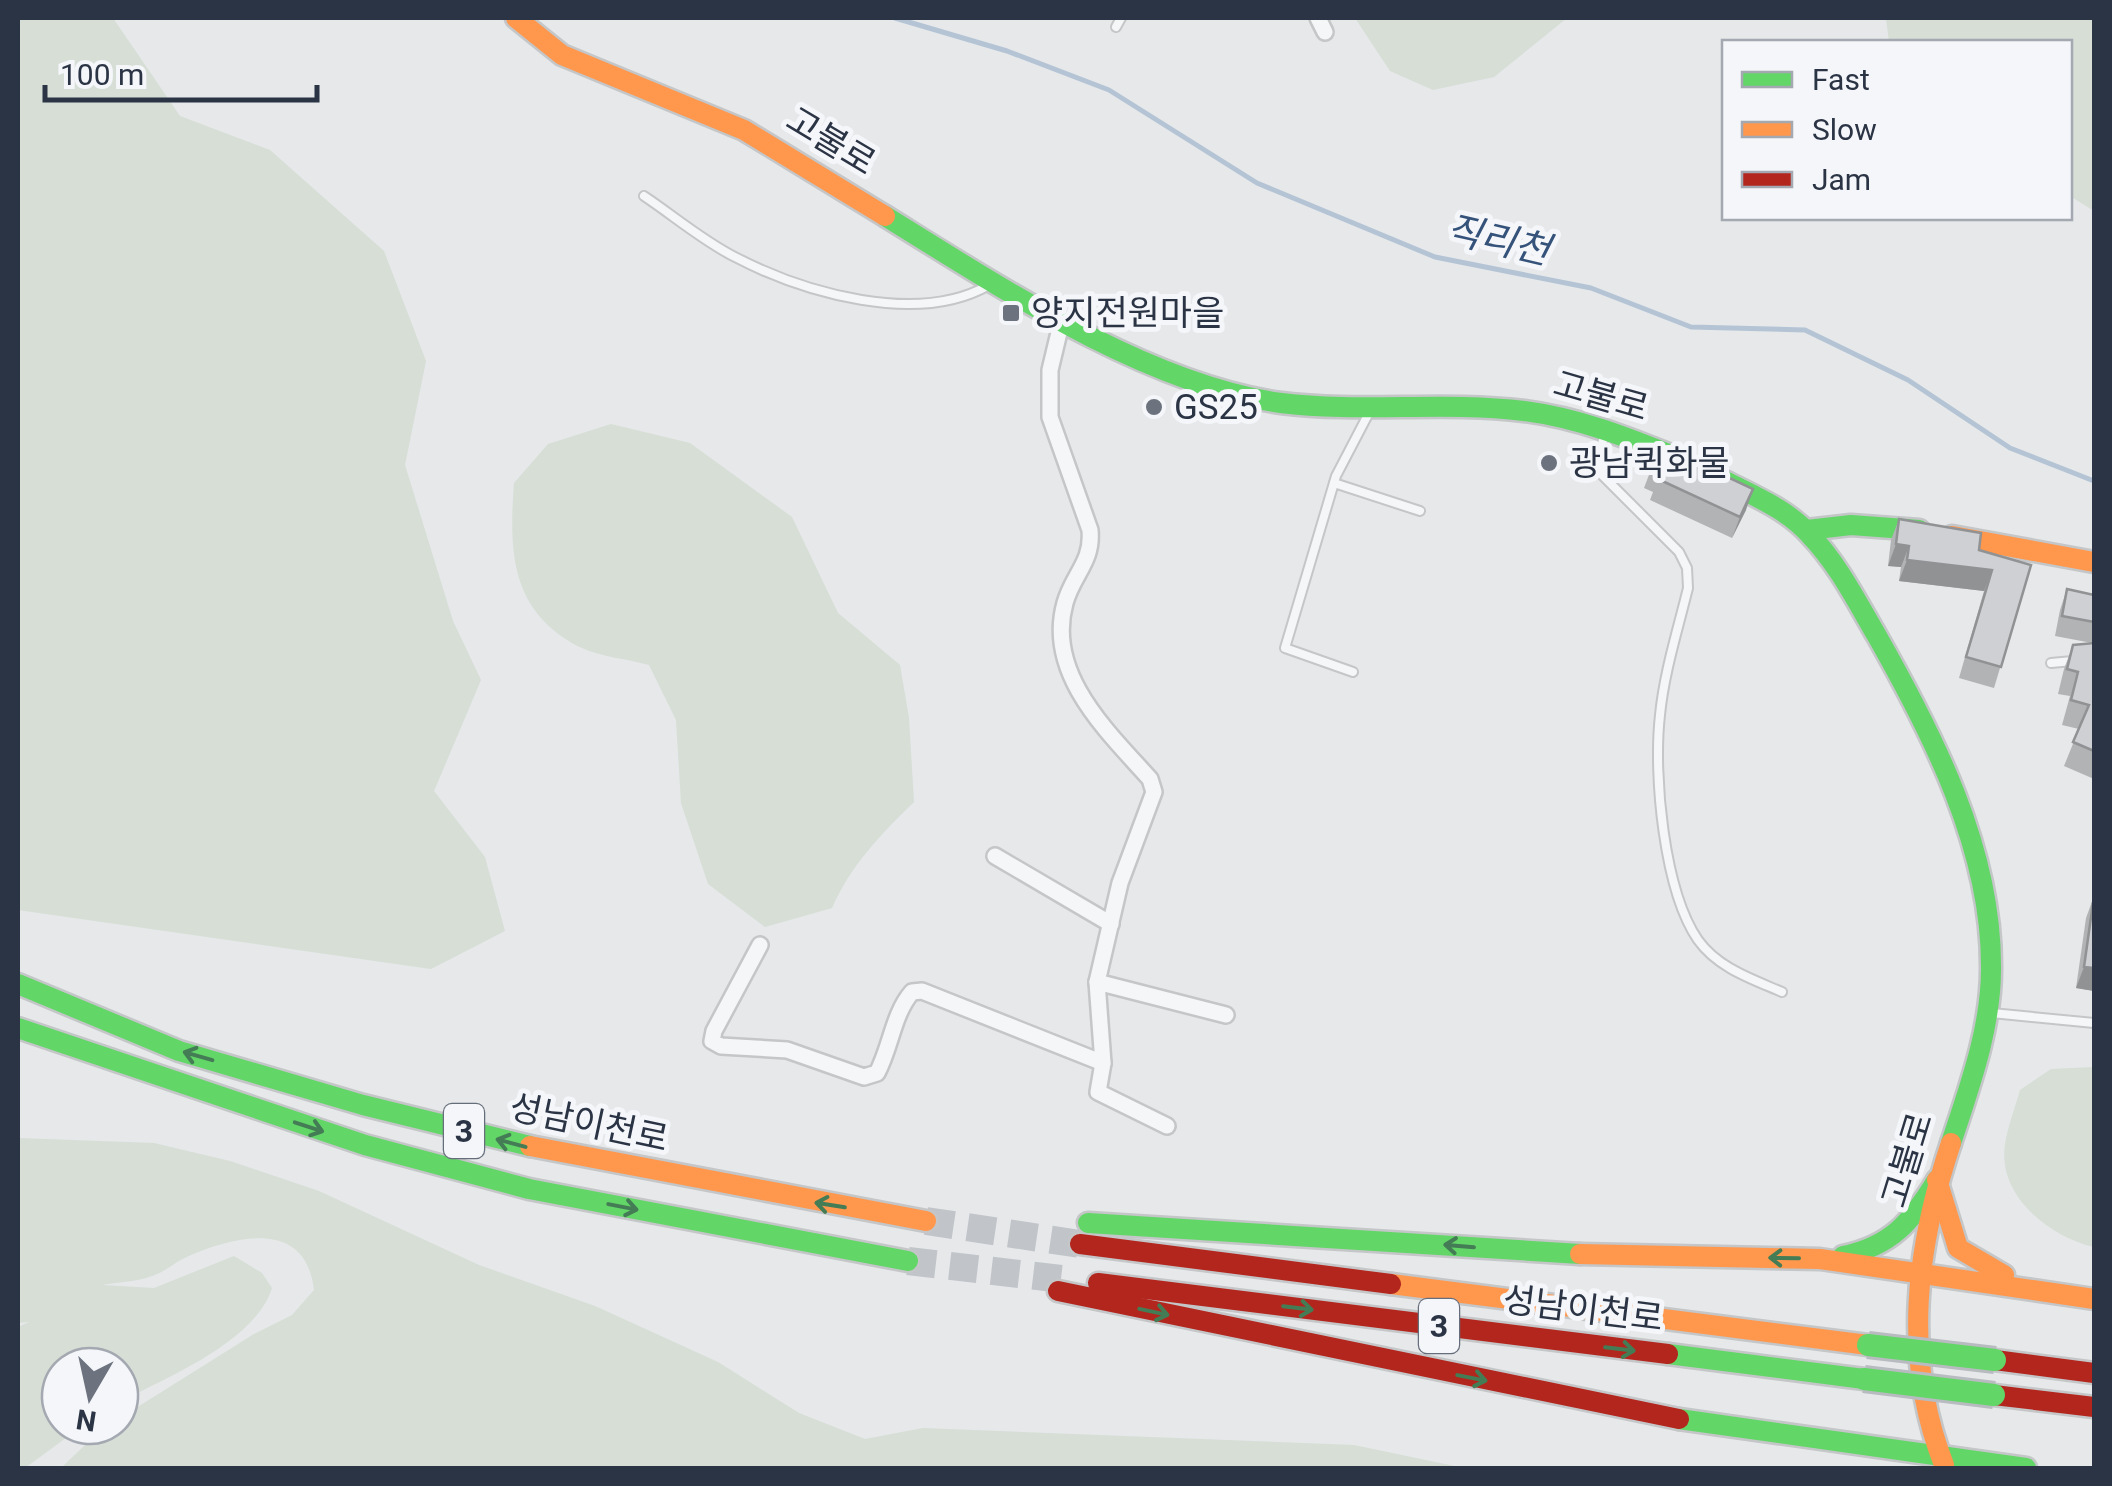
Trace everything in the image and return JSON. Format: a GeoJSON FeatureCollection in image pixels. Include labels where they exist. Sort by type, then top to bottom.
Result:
{"type":"FeatureCollection","features":[{"type":"Feature","properties":{"kind":"main road","name":"고불로"},"geometry":{"type":"LineString","coordinates":[[516,18],[562,54],[596,72],[705,112],[779,149],[993,283],[1173,376],[1208,388],[1282,403],[1374,403],[1524,411],[1606,429],[1640,440],[1762,500],[1807,530],[1833,562],[1902,679],[1946,771],[1985,911],[1987,1012],[1937,1180],[1916,1272],[1914,1325],[1944,1464]]}},
{"type":"Feature","properties":{"kind":"main road"},"geometry":{"type":"LineString","coordinates":[[1807,530],[1891,525],[2094,562]]}},
{"type":"Feature","properties":{"kind":"main road","name":"성남이천로"},"geometry":{"type":"LineString","coordinates":[[18,984],[177,1050],[536,1150],[722,1188],[926,1221]]}},
{"type":"Feature","properties":{"kind":"main road","name":"3"},"geometry":{"type":"LineString","coordinates":[[18,1028],[365,1145],[530,1189],[908,1261]]}},
{"type":"Feature","properties":{"kind":"main road"},"geometry":{"type":"LineString","coordinates":[[1820,1259],[1887,1246],[1906,1230],[1937,1180]]}},
{"type":"Feature","properties":{"kind":"main road"},"geometry":{"type":"LineString","coordinates":[[1937,1180],[1948,1236],[1960,1256],[2038,1290]]}},
{"type":"Feature","properties":{"kind":"main road","name":"성남이천로"},"geometry":{"type":"LineString","coordinates":[[1820,1259],[1539,1253],[1084,1234],[1868,1345],[2094,1373]]}},
{"type":"Feature","properties":{"kind":"main road"},"geometry":{"type":"LineString","coordinates":[[1820,1259],[2094,1299]]}},
{"type":"Feature","properties":{"kind":"main road","name":"성남이천로"},"geometry":{"type":"LineString","coordinates":[[1824,1444],[1340,1352],[1060,1285],[2094,1408]]}},
{"type":"Feature","properties":{"kind":"main road"},"geometry":{"type":"LineString","coordinates":[[1824,1444],[1944,1464],[2026,1468]]}},
{"type":"Feature","properties":{"kind":"main road"},"geometry":{"type":"LineString","coordinates":[[1824,1444],[1893,1468]]}},
{"type":"Feature","properties":{"kind":"street"},"geometry":{"type":"LineString","coordinates":[[1062,320],[1050,370],[1050,416],[1090,530],[1091,548],[1065,601],[1063,647],[1088,710],[1150,780],[1154,792],[1120,883],[1097,982],[1103,1063],[1098,1092],[1166,1126]]}},
{"type":"Feature","properties":{"kind":"street"},"geometry":{"type":"LineString","coordinates":[[995,856],[1111,924]]}},
{"type":"Feature","properties":{"kind":"street"},"geometry":{"type":"LineString","coordinates":[[760,945],[714,1031],[712,1041],[720,1046],[787,1050],[864,1077],[877,1072],[904,1002],[912,992],[922,990],[1103,1063]]}},
{"type":"Feature","properties":{"kind":"street"},"geometry":{"type":"LineString","coordinates":[[1097,982],[1226,1015]]}},
{"type":"Feature","properties":{"kind":"lane"},"geometry":{"type":"LineString","coordinates":[[1116,27],[1121,18]]}},
{"type":"Feature","properties":{"kind":"lane"},"geometry":{"type":"LineString","coordinates":[[644,196],[734,257],[856,300],[936,303],[971,296],[993,283]]}},
{"type":"Feature","properties":{"kind":"lane"},"geometry":{"type":"LineString","coordinates":[[1354,672],[1286,648],[1334,483],[1374,403]]}},
{"type":"Feature","properties":{"kind":"lane"},"geometry":{"type":"LineString","coordinates":[[1606,429],[1598,460],[1602,475],[1679,552],[1687,568],[1688,588],[1660,714],[1660,784],[1676,892],[1700,942],[1724,965],[1782,992]]}},
{"type":"Feature","properties":{"kind":"lane"},"geometry":{"type":"LineString","coordinates":[[1334,483],[1420,511]]}},
{"type":"Feature","properties":{"kind":"lane"},"geometry":{"type":"LineString","coordinates":[[2051,663],[2094,660]]}},
{"type":"Feature","properties":{"kind":"lane"},"geometry":{"type":"LineString","coordinates":[[1987,1012],[2094,1024]]}},
{"type":"Feature","properties":{"kind":"shaded area"},"geometry":{"type":"Polygon","coordinates":[[[18,18],[113,18],[180,116],[270,150],[384,251],[426,361],[405,465],[453,621],[481,680],[434,791],[485,857],[505,931],[431,969],[18,910],[18,18]]]}},
{"type":"Feature","properties":{"kind":"shaded area"},"geometry":{"type":"Polygon","coordinates":[[[1355,18],[1567,18],[1494,77],[1433,90],[1390,71],[1355,18]]]}},
{"type":"Feature","properties":{"kind":"shaded area"},"geometry":{"type":"Polygon","coordinates":[[[1886,18],[2094,18],[2094,211],[2072,197],[2072,40],[1889,40],[1886,18]]]}},
{"type":"Feature","properties":{"kind":"shaded area"},"geometry":{"type":"Polygon","coordinates":[[[611,424],[690,443],[792,517],[838,613],[900,665],[909,718],[914,802],[858,864],[832,908],[765,927],[708,884],[681,803],[676,720],[649,665],[582,648],[558,634],[528,598],[514,556],[514,483],[548,444],[611,424]]]}},
{"type":"Feature","properties":{"kind":"shaded area"},"geometry":{"type":"Polygon","coordinates":[[[2094,1067],[2094,1247],[2060,1234],[2030,1211],[2009,1181],[2005,1144],[2020,1090],[2051,1069],[2094,1067]]]}},
{"type":"Feature","properties":{"kind":"shaded area"},"geometry":{"type":"Polygon","coordinates":[[[18,1138],[154,1143],[230,1161],[319,1191],[479,1265],[595,1306],[718,1362],[799,1413],[865,1439],[923,1428],[1354,1445],[1464,1468],[61,1468],[84,1446],[140,1446],[140,1405],[254,1334],[292,1315],[314,1290],[308,1268],[298,1252],[284,1243],[249,1239],[191,1255],[154,1275],[102,1285],[154,1288],[234,1256],[262,1273],[272,1288],[263,1307],[229,1341],[140,1392],[140,1346],[40,1346],[40,1446],[55,1446],[25,1468],[18,1468],[18,1327],[29,1322],[18,1323],[18,1138]]]}},
{"type":"Feature","properties":{"kind":"building"},"geometry":{"type":"Polygon","coordinates":[[[1662,446],[1753,489],[1740,517],[1658,479],[1661,471],[1652,467],[1662,446]]]}},
{"type":"Feature","properties":{"kind":"building"},"geometry":{"type":"Polygon","coordinates":[[[1899,519],[1981,533],[1979,550],[2031,565],[2001,667],[1966,657],[1992,570],[1907,560],[1909,546],[1896,544],[1899,519]]]}},
{"type":"Feature","properties":{"kind":"building"},"geometry":{"type":"Polygon","coordinates":[[[2067,589],[2094,595],[2094,622],[2062,616],[2067,589]]]}},
{"type":"Feature","properties":{"kind":"building"},"geometry":{"type":"Polygon","coordinates":[[[2094,643],[2094,751],[2073,742],[2089,705],[2071,700],[2078,672],[2067,669],[2073,645],[2094,643]]]}},
{"type":"Feature","properties":{"kind":"building"},"geometry":{"type":"Polygon","coordinates":[[[2094,896],[2094,968],[2084,967],[2094,896]]]}},
{"type":"Feature","properties":{"kind":"waterway","name":"직리천"},"geometry":{"type":"LineString","coordinates":[[895,18],[1007,51],[1109,90],[1257,183],[1435,257],[1591,288],[1691,327],[1805,330],[1908,380],[2010,448],[2094,481]]}},
{"type":"Feature","properties":{"kind":"tunnel"},"geometry":{"type":"LineString","coordinates":[[926,1221],[1080,1244]]}},
{"type":"Feature","properties":{"kind":"tunnel"},"geometry":{"type":"LineString","coordinates":[[908,1261],[1062,1279]]}},
{"type":"Feature","properties":{"kind":"traffic: fast"},"geometry":{"type":"LineString","coordinates":[[885,216],[1076,329],[1179,376],[1230,393],[1311,406],[1494,408],[1545,414],[1625,437],[1683,460]]}},
{"type":"Feature","properties":{"kind":"traffic: fast"},"geometry":{"type":"LineString","coordinates":[[1727,482],[1792,518],[1838,571],[1938,753],[1970,836],[1988,921],[1990,988],[1978,1055],[1951,1143]]}},
{"type":"Feature","properties":{"kind":"traffic: fast"},"geometry":{"type":"LineString","coordinates":[[1807,530],[1851,525],[1919,530]]}},
{"type":"Feature","properties":{"kind":"traffic: fast"},"geometry":{"type":"LineString","coordinates":[[18,984],[179,1051],[363,1105],[530,1146]]}},
{"type":"Feature","properties":{"kind":"traffic: fast"},"geometry":{"type":"LineString","coordinates":[[18,1028],[365,1145],[529,1189],[908,1261]]}},
{"type":"Feature","properties":{"kind":"traffic: fast"},"geometry":{"type":"LineString","coordinates":[[1843,1256],[1875,1246],[1899,1230],[1937,1180]]}},
{"type":"Feature","properties":{"kind":"traffic: fast"},"geometry":{"type":"LineString","coordinates":[[1088,1223],[1580,1254]]}},
{"type":"Feature","properties":{"kind":"traffic: fast"},"geometry":{"type":"LineString","coordinates":[[1868,1345],[1995,1360]]}},
{"type":"Feature","properties":{"kind":"traffic: fast"},"geometry":{"type":"LineString","coordinates":[[1668,1354],[1864,1379]]}},
{"type":"Feature","properties":{"kind":"traffic: fast"},"geometry":{"type":"LineString","coordinates":[[1864,1379],[1994,1395]]}},
{"type":"Feature","properties":{"kind":"traffic: fast"},"geometry":{"type":"LineString","coordinates":[[1679,1419],[2026,1468]]}},
{"type":"Feature","properties":{"kind":"traffic: slow"},"geometry":{"type":"LineString","coordinates":[[516,18],[562,55],[744,130],[885,216]]}},
{"type":"Feature","properties":{"kind":"traffic: slow"},"geometry":{"type":"LineString","coordinates":[[1952,536],[2094,562]]}},
{"type":"Feature","properties":{"kind":"traffic: slow"},"geometry":{"type":"LineString","coordinates":[[1944,1465],[1922,1384],[1919,1303],[1929,1223],[1951,1143]]}},
{"type":"Feature","properties":{"kind":"traffic: slow"},"geometry":{"type":"LineString","coordinates":[[530,1146],[926,1221]]}},
{"type":"Feature","properties":{"kind":"traffic: slow"},"geometry":{"type":"LineString","coordinates":[[1937,1180],[1958,1248],[2004,1275]]}},
{"type":"Feature","properties":{"kind":"traffic: slow"},"geometry":{"type":"LineString","coordinates":[[1580,1254],[1820,1259],[2094,1299]]}},
{"type":"Feature","properties":{"kind":"traffic: slow"},"geometry":{"type":"LineString","coordinates":[[1391,1284],[1868,1345]]}},
{"type":"Feature","properties":{"kind":"traffic: jam"},"geometry":{"type":"LineString","coordinates":[[1080,1244],[1391,1284]]}},
{"type":"Feature","properties":{"kind":"traffic: jam"},"geometry":{"type":"LineString","coordinates":[[1098,1283],[1668,1354]]}},
{"type":"Feature","properties":{"kind":"traffic: jam"},"geometry":{"type":"LineString","coordinates":[[1058,1291],[1679,1419]]}},
{"type":"Feature","properties":{"kind":"traffic: jam"},"geometry":{"type":"LineString","coordinates":[[1995,1360],[2094,1373]]}},
{"type":"Feature","properties":{"kind":"traffic: jam"},"geometry":{"type":"LineString","coordinates":[[1994,1395],[2094,1407]]}},
{"type":"Feature","properties":{"kind":"place","name":"양지전원마을"},"geometry":{"type":"Point","coordinates":[1011,313]}},
{"type":"Feature","properties":{"kind":"place","name":"GS25"},"geometry":{"type":"Point","coordinates":[1154,407]}},
{"type":"Feature","properties":{"kind":"place","name":"광남퀵화물"},"geometry":{"type":"Point","coordinates":[1549,463]}}]}
